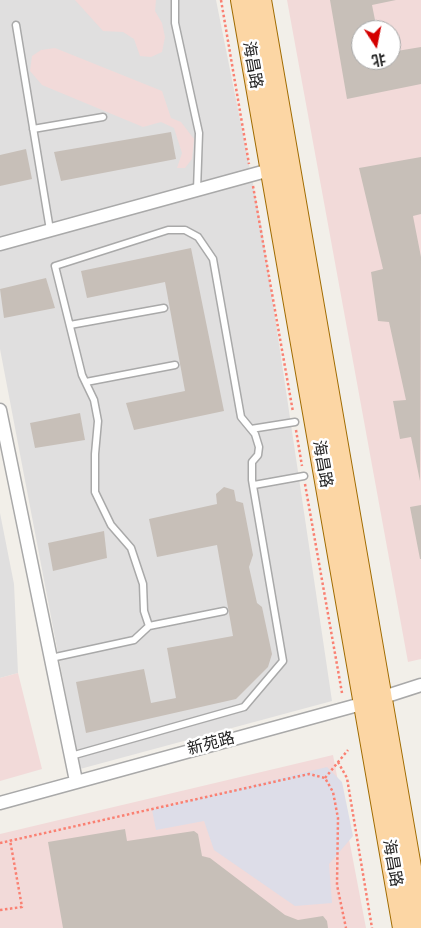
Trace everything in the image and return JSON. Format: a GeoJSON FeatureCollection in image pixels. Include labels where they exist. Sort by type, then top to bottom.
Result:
{"type":"FeatureCollection","features":[{"type":"Feature","properties":{"kind":"main road","name":"海昌路"},"geometry":{"type":"LineString","coordinates":[[241,0],[270,170],[373,700],[421,925]]}},
{"type":"Feature","properties":{"kind":"main road","name":"海昌路"},"geometry":{"type":"LineString","coordinates":[[260,0],[270,170]]}},
{"type":"Feature","properties":{"kind":"main road","name":"海昌路"},"geometry":{"type":"LineString","coordinates":[[373,700],[403,928]]}},
{"type":"Feature","properties":{"kind":"street"},"geometry":{"type":"LineString","coordinates":[[0,244],[270,170]]}},
{"type":"Feature","properties":{"kind":"street"},"geometry":{"type":"LineString","coordinates":[[0,410],[76,781]]}},
{"type":"Feature","properties":{"kind":"street","name":"新苑路"},"geometry":{"type":"LineString","coordinates":[[0,803],[421,685]]}},
{"type":"Feature","properties":{"kind":"lane"},"geometry":{"type":"LineString","coordinates":[[175,0],[175,23],[199,133],[197,190]]}},
{"type":"Feature","properties":{"kind":"lane"},"geometry":{"type":"LineString","coordinates":[[16,24],[50,230]]}},
{"type":"Feature","properties":{"kind":"lane"},"geometry":{"type":"LineString","coordinates":[[33,128],[103,117]]}},
{"type":"Feature","properties":{"kind":"lane"},"geometry":{"type":"LineString","coordinates":[[71,756],[244,707],[283,661],[254,485],[252,462],[258,455],[259,447],[255,434],[241,417],[213,259],[198,237],[185,230],[168,230],[54,266],[86,382],[94,400],[98,421],[95,454],[95,492],[111,525],[131,548],[142,584],[144,611],[149,626]]}},
{"type":"Feature","properties":{"kind":"lane"},"geometry":{"type":"LineString","coordinates":[[70,324],[164,308]]}},
{"type":"Feature","properties":{"kind":"lane"},"geometry":{"type":"LineString","coordinates":[[86,382],[175,365]]}},
{"type":"Feature","properties":{"kind":"lane"},"geometry":{"type":"LineString","coordinates":[[251,429],[295,422]]}},
{"type":"Feature","properties":{"kind":"lane"},"geometry":{"type":"LineString","coordinates":[[254,485],[304,476]]}},
{"type":"Feature","properties":{"kind":"lane"},"geometry":{"type":"LineString","coordinates":[[51,658],[134,640],[149,626],[224,611]]}},
{"type":"Feature","properties":{"kind":"path"},"geometry":{"type":"LineString","coordinates":[[221,0],[270,170],[295,422],[342,694]]}},
{"type":"Feature","properties":{"kind":"path"},"geometry":{"type":"LineString","coordinates":[[325,778],[348,750]]}},
{"type":"Feature","properties":{"kind":"path"},"geometry":{"type":"LineString","coordinates":[[338,762],[346,778],[372,928]]}},
{"type":"Feature","properties":{"kind":"path"},"geometry":{"type":"LineString","coordinates":[[0,843],[309,774],[325,778],[333,792],[338,818],[337,885],[346,928]]}},
{"type":"Feature","properties":{"kind":"path"},"geometry":{"type":"LineString","coordinates":[[0,910],[22,906],[10,840]]}},
{"type":"Feature","properties":{"kind":"shaded area"},"geometry":{"type":"Polygon","coordinates":[[[0,0],[216,0],[262,229],[332,701],[80,769],[0,349],[0,0]]]}},
{"type":"Feature","properties":{"kind":"shaded area"},"geometry":{"type":"Polygon","coordinates":[[[75,0],[156,0],[155,11],[162,23],[165,37],[162,52],[151,57],[140,56],[134,39],[123,32],[103,31],[75,0]]]}},
{"type":"Feature","properties":{"kind":"shaded area"},"geometry":{"type":"Polygon","coordinates":[[[287,0],[421,0],[421,659],[408,662],[287,0]]]}},
{"type":"Feature","properties":{"kind":"shaded area"},"geometry":{"type":"Polygon","coordinates":[[[55,48],[162,91],[171,118],[181,122],[194,139],[192,159],[185,168],[177,168],[182,153],[174,128],[161,122],[143,127],[42,85],[30,71],[32,56],[41,50],[55,48]]]}},
{"type":"Feature","properties":{"kind":"shaded area"},"geometry":{"type":"Polygon","coordinates":[[[0,513],[14,584],[18,673],[0,678],[0,513]]]}},
{"type":"Feature","properties":{"kind":"shaded area"},"geometry":{"type":"Polygon","coordinates":[[[18,673],[42,769],[0,781],[0,678],[18,673]]]}},
{"type":"Feature","properties":{"kind":"shaded area"},"geometry":{"type":"Polygon","coordinates":[[[333,755],[366,928],[0,928],[0,834],[333,755]]]}},
{"type":"Feature","properties":{"kind":"shaded area"},"geometry":{"type":"Polygon","coordinates":[[[327,767],[342,782],[353,836],[329,864],[332,903],[295,906],[214,850],[204,821],[156,830],[152,810],[327,767]]]}},
{"type":"Feature","properties":{"kind":"building"},"geometry":{"type":"Polygon","coordinates":[[[330,0],[396,0],[372,5],[375,20],[351,20],[351,70],[401,70],[401,50],[421,47],[421,84],[347,99],[330,0]]]}},
{"type":"Feature","properties":{"kind":"building"},"geometry":{"type":"Polygon","coordinates":[[[171,132],[176,159],[61,181],[54,152],[171,132]]]}},
{"type":"Feature","properties":{"kind":"building"},"geometry":{"type":"Polygon","coordinates":[[[26,149],[32,179],[0,186],[0,155],[26,149]]]}},
{"type":"Feature","properties":{"kind":"building"},"geometry":{"type":"Polygon","coordinates":[[[421,157],[421,214],[413,216],[421,257],[420,481],[411,437],[400,439],[393,401],[406,400],[389,322],[378,321],[371,272],[383,269],[359,168],[421,157]]]}},
{"type":"Feature","properties":{"kind":"building"},"geometry":{"type":"Polygon","coordinates":[[[191,248],[224,411],[134,430],[126,403],[185,391],[165,282],[87,298],[81,271],[191,248]]]}},
{"type":"Feature","properties":{"kind":"building"},"geometry":{"type":"Polygon","coordinates":[[[46,278],[55,308],[4,318],[0,289],[46,278]]]}},
{"type":"Feature","properties":{"kind":"building"},"geometry":{"type":"Polygon","coordinates":[[[80,413],[85,440],[35,448],[30,423],[80,413]]]}},
{"type":"Feature","properties":{"kind":"building"},"geometry":{"type":"Polygon","coordinates":[[[224,487],[234,490],[236,501],[243,503],[253,555],[249,567],[257,603],[262,607],[272,654],[268,667],[236,699],[86,733],[76,682],[144,669],[151,703],[176,698],[167,648],[233,636],[217,545],[157,557],[149,519],[217,504],[216,494],[224,487]]]}},
{"type":"Feature","properties":{"kind":"building"},"geometry":{"type":"Polygon","coordinates":[[[421,505],[421,559],[420,559],[410,507],[421,505]]]}},
{"type":"Feature","properties":{"kind":"building"},"geometry":{"type":"Polygon","coordinates":[[[104,531],[107,558],[53,571],[48,543],[104,531]]]}},
{"type":"Feature","properties":{"kind":"building"},"geometry":{"type":"Polygon","coordinates":[[[125,829],[127,841],[194,831],[198,834],[202,856],[210,858],[285,915],[298,920],[323,916],[327,921],[328,928],[63,928],[48,842],[125,829]]]}}]}
